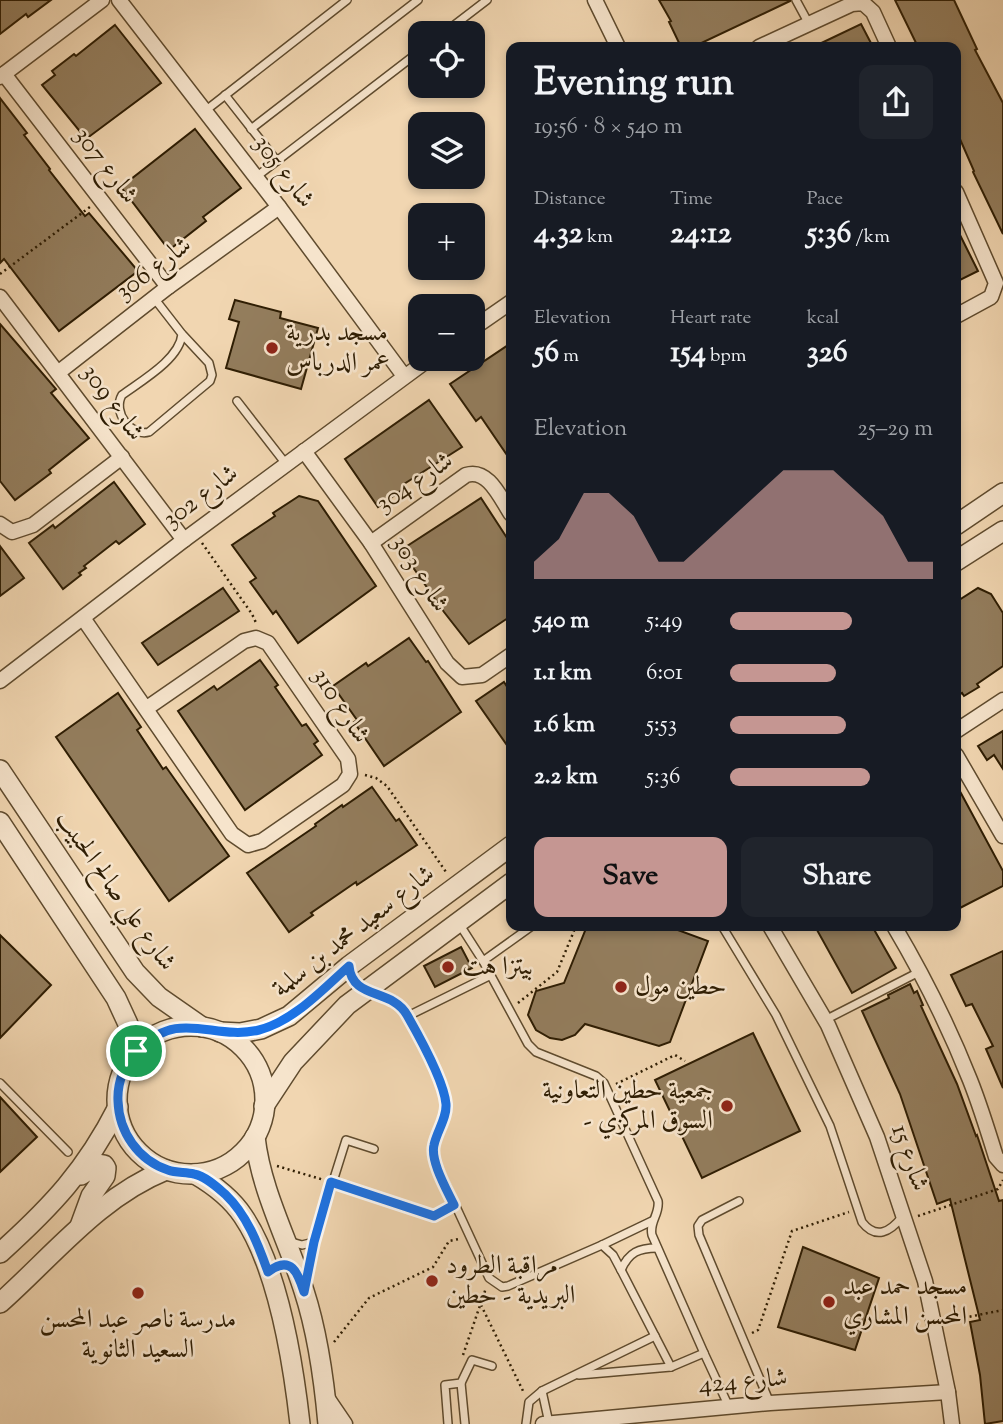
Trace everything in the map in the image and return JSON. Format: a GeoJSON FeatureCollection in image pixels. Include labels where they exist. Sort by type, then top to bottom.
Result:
{"type":"FeatureCollection","features":[{"type":"Feature","properties":{"kind":"street"},"geometry":{"type":"LineString","coordinates":[[2,76],[102,0]]}},
{"type":"Feature","properties":{"kind":"street","name":"شارع 305"},"geometry":{"type":"LineString","coordinates":[[119,0],[279,207],[404,376]]}},
{"type":"Feature","properties":{"kind":"street"},"geometry":{"type":"LineString","coordinates":[[596,0],[616,42]]}},
{"type":"Feature","properties":{"kind":"street"},"geometry":{"type":"LineString","coordinates":[[771,42],[852,4],[863,3],[873,12],[887,42]]}},
{"type":"Feature","properties":{"kind":"street","name":"شارع 307"},"geometry":{"type":"LineString","coordinates":[[2,76],[167,287]]}},
{"type":"Feature","properties":{"kind":"street"},"geometry":{"type":"LineString","coordinates":[[961,203],[1000,287],[991,297],[961,313]]}},
{"type":"Feature","properties":{"kind":"street","name":"شارع 306"},"geometry":{"type":"LineString","coordinates":[[59,372],[167,287],[279,207]]}},
{"type":"Feature","properties":{"kind":"street","name":"شارع 309"},"geometry":{"type":"LineString","coordinates":[[0,297],[122,457],[189,536]]}},
{"type":"Feature","properties":{"kind":"street"},"geometry":{"type":"LineString","coordinates":[[485,320],[506,305]]}},
{"type":"Feature","properties":{"kind":"street","name":"شارع 302"},"geometry":{"type":"LineString","coordinates":[[2,681],[189,536],[411,371]]}},
{"type":"Feature","properties":{"kind":"street","name":"شارع 303"},"geometry":{"type":"LineString","coordinates":[[303,451],[371,543],[447,663],[461,677],[482,675],[506,658]]}},
{"type":"Feature","properties":{"kind":"street"},"geometry":{"type":"LineString","coordinates":[[0,524],[12,532],[33,525],[122,457]]}},
{"type":"Feature","properties":{"kind":"street","name":"شارع 304"},"geometry":{"type":"LineString","coordinates":[[371,543],[466,475],[475,472],[484,475],[506,507]]}},
{"type":"Feature","properties":{"kind":"street"},"geometry":{"type":"LineString","coordinates":[[961,522],[1003,493]]}},
{"type":"Feature","properties":{"kind":"street"},"geometry":{"type":"LineString","coordinates":[[961,558],[1003,530]]}},
{"type":"Feature","properties":{"kind":"street","name":"شارع 310"},"geometry":{"type":"LineString","coordinates":[[83,618],[232,834],[248,845],[262,841],[343,785],[350,774],[348,760],[268,643],[256,638]]}},
{"type":"Feature","properties":{"kind":"street"},"geometry":{"type":"LineString","coordinates":[[147,708],[244,641],[256,638]]}},
{"type":"Feature","properties":{"kind":"street"},"geometry":{"type":"LineString","coordinates":[[961,728],[1003,700]]}},
{"type":"Feature","properties":{"kind":"street"},"geometry":{"type":"LineString","coordinates":[[961,764],[1003,836]]}},
{"type":"Feature","properties":{"kind":"street","name":"شارع علي صالح الحبيب"},"geometry":{"type":"LineString","coordinates":[[0,770],[135,972],[166,1003],[211,1030]]}},
{"type":"Feature","properties":{"kind":"street"},"geometry":{"type":"LineString","coordinates":[[0,822],[116,999],[128,1024],[136,1051]]}},
{"type":"Feature","properties":{"kind":"street","name":"شارع سعيد محمد بن سلمة"},"geometry":{"type":"LineString","coordinates":[[211,1030],[251,1031],[281,1021],[349,966],[506,850]]}},
{"type":"Feature","properties":{"kind":"street","name":"شارع سعيد محمد بن سلمة"},"geometry":{"type":"LineString","coordinates":[[264,1105],[310,1042],[346,1004],[506,887]]}},
{"type":"Feature","properties":{"kind":"street","name":"شارع 15"},"geometry":{"type":"LineString","coordinates":[[773,931],[825,1020],[877,1137],[925,1281],[952,1424]]}},
{"type":"Feature","properties":{"kind":"street"},"geometry":{"type":"LineString","coordinates":[[897,931],[920,971],[971,1082],[996,1157],[1003,1165]]}},
{"type":"Feature","properties":{"kind":"street"},"geometry":{"type":"LineString","coordinates":[[349,966],[354,982],[365,990]]}},
{"type":"Feature","properties":{"kind":"street"},"geometry":{"type":"LineString","coordinates":[[0,1253],[45,1213],[99,1144],[118,1107],[122,1076],[136,1051],[155,1036],[167,1030],[188,1027],[211,1030],[238,1044],[253,1061],[262,1082],[262,1122],[255,1137],[247,1149],[229,1163],[209,1172],[195,1174],[166,1170],[147,1159],[132,1144],[122,1125],[118,1107]]}},
{"type":"Feature","properties":{"kind":"street"},"geometry":{"type":"LineString","coordinates":[[255,1137],[257,1159],[304,1292],[320,1361],[328,1424]]}},
{"type":"Feature","properties":{"kind":"street"},"geometry":{"type":"LineString","coordinates":[[72,1181],[98,1164],[106,1168],[105,1176],[90,1196],[80,1227]]}},
{"type":"Feature","properties":{"kind":"street"},"geometry":{"type":"LineString","coordinates":[[0,1303],[80,1227],[127,1188],[166,1170]]}},
{"type":"Feature","properties":{"kind":"street"},"geometry":{"type":"LineString","coordinates":[[195,1174],[226,1195],[244,1217],[268,1272],[287,1339],[300,1424]]}},
{"type":"Feature","properties":{"kind":"street"},"geometry":{"type":"LineString","coordinates":[[268,1272],[281,1266],[296,1270]]}},
{"type":"Feature","properties":{"kind":"street","name":"شارع 424"},"geometry":{"type":"LineString","coordinates":[[543,1424],[647,1419],[729,1407],[948,1392]]}},
{"type":"Feature","properties":{"kind":"street"},"geometry":{"type":"LineString","coordinates":[[325,1393],[332,1408],[345,1424]]}},
{"type":"Feature","properties":{"kind":"lane"},"geometry":{"type":"LineString","coordinates":[[205,111],[347,0]]}},
{"type":"Feature","properties":{"kind":"lane"},"geometry":{"type":"LineString","coordinates":[[251,129],[418,0]]}},
{"type":"Feature","properties":{"kind":"lane"},"geometry":{"type":"LineString","coordinates":[[460,21],[487,0]]}},
{"type":"Feature","properties":{"kind":"lane"},"geometry":{"type":"LineString","coordinates":[[796,0],[809,24]]}},
{"type":"Feature","properties":{"kind":"lane"},"geometry":{"type":"LineString","coordinates":[[256,177],[408,60]]}},
{"type":"Feature","properties":{"kind":"lane"},"geometry":{"type":"LineString","coordinates":[[225,95],[276,161]]}},
{"type":"Feature","properties":{"kind":"lane"},"geometry":{"type":"LineString","coordinates":[[154,298],[209,363],[212,375],[210,381],[149,432],[140,433],[133,430],[118,411],[118,402],[175,354],[182,343],[182,334]]}},
{"type":"Feature","properties":{"kind":"lane"},"geometry":{"type":"LineString","coordinates":[[237,401],[286,464]]}},
{"type":"Feature","properties":{"kind":"lane"},"geometry":{"type":"LineString","coordinates":[[365,990],[394,1000],[408,1016],[443,1089],[446,1111],[433,1147],[441,1178],[489,1278],[502,1287],[508,1286],[652,1220],[657,1213],[658,1201],[607,1088],[596,1076],[536,1052],[528,1044],[483,961],[457,921]]}},
{"type":"Feature","properties":{"kind":"lane"},"geometry":{"type":"LineString","coordinates":[[483,961],[525,931]]}},
{"type":"Feature","properties":{"kind":"lane"},"geometry":{"type":"LineString","coordinates":[[725,931],[776,1015],[830,1126],[862,1223],[871,1232],[887,1230],[903,1219]]}},
{"type":"Feature","properties":{"kind":"lane"},"geometry":{"type":"LineString","coordinates":[[825,1020],[920,971]]}},
{"type":"Feature","properties":{"kind":"lane"},"geometry":{"type":"LineString","coordinates":[[408,1016],[491,975]]}},
{"type":"Feature","properties":{"kind":"lane"},"geometry":{"type":"LineString","coordinates":[[0,1083],[68,1152]]}},
{"type":"Feature","properties":{"kind":"lane"},"geometry":{"type":"LineString","coordinates":[[304,1292],[314,1242],[346,1140],[374,1149]]}},
{"type":"Feature","properties":{"kind":"lane"},"geometry":{"type":"LineString","coordinates":[[739,1201],[702,1220],[698,1226],[699,1235],[770,1404]]}},
{"type":"Feature","properties":{"kind":"lane"},"geometry":{"type":"LineString","coordinates":[[652,1220],[651,1230],[657,1248],[729,1407]]}},
{"type":"Feature","properties":{"kind":"lane"},"geometry":{"type":"LineString","coordinates":[[284,1237],[295,1244],[314,1242]]}},
{"type":"Feature","properties":{"kind":"lane"},"geometry":{"type":"LineString","coordinates":[[602,1245],[613,1255],[671,1367]]}},
{"type":"Feature","properties":{"kind":"lane"},"geometry":{"type":"LineString","coordinates":[[621,1270],[633,1252],[643,1248],[657,1248]]}},
{"type":"Feature","properties":{"kind":"lane"},"geometry":{"type":"LineString","coordinates":[[526,1424],[529,1402],[542,1391],[655,1336]]}},
{"type":"Feature","properties":{"kind":"lane"},"geometry":{"type":"LineString","coordinates":[[579,1375],[671,1367],[704,1353]]}},
{"type":"Feature","properties":{"kind":"lane"},"geometry":{"type":"LineString","coordinates":[[465,1424],[461,1383],[472,1360],[492,1366]]}},
{"type":"Feature","properties":{"kind":"lane"},"geometry":{"type":"LineString","coordinates":[[448,1424],[449,1385],[461,1383]]}},
{"type":"Feature","properties":{"kind":"lane"},"geometry":{"type":"LineString","coordinates":[[542,1391],[549,1423]]}},
{"type":"Feature","properties":{"kind":"path"},"geometry":{"type":"LineString","coordinates":[[0,274],[100,199]]}},
{"type":"Feature","properties":{"kind":"path"},"geometry":{"type":"LineString","coordinates":[[189,536],[252,614],[256,621],[256,638]]}},
{"type":"Feature","properties":{"kind":"path"},"geometry":{"type":"LineString","coordinates":[[350,774],[376,779],[387,786],[456,887]]}},
{"type":"Feature","properties":{"kind":"path"},"geometry":{"type":"LineString","coordinates":[[518,1004],[557,971],[574,931]]}},
{"type":"Feature","properties":{"kind":"path"},"geometry":{"type":"LineString","coordinates":[[607,1088],[675,1055],[685,1060]]}},
{"type":"Feature","properties":{"kind":"path"},"geometry":{"type":"LineString","coordinates":[[257,1159],[434,1216],[454,1205]]}},
{"type":"Feature","properties":{"kind":"path"},"geometry":{"type":"LineString","coordinates":[[903,1219],[998,1189],[1003,1180]]}},
{"type":"Feature","properties":{"kind":"path"},"geometry":{"type":"LineString","coordinates":[[742,1337],[758,1330],[792,1231],[858,1209]]}},
{"type":"Feature","properties":{"kind":"path"},"geometry":{"type":"LineString","coordinates":[[320,1361],[369,1298],[433,1267],[449,1241],[469,1237]]}},
{"type":"Feature","properties":{"kind":"path"},"geometry":{"type":"LineString","coordinates":[[449,1385],[489,1278]]}},
{"type":"Feature","properties":{"kind":"path"},"geometry":{"type":"LineString","coordinates":[[481,1304],[529,1402]]}},
{"type":"Feature","properties":{"kind":"path"},"geometry":{"type":"LineString","coordinates":[[934,1324],[1003,1310]]}},
{"type":"Feature","properties":{"kind":"building"},"geometry":{"type":"Polygon","coordinates":[[[0,0],[51,0],[28,17],[26,14],[0,34],[0,0]]]}},
{"type":"Feature","properties":{"kind":"building"},"geometry":{"type":"Polygon","coordinates":[[[659,0],[790,0],[704,42],[679,42],[669,22],[671,21],[659,0]]]}},
{"type":"Feature","properties":{"kind":"building"},"geometry":{"type":"Polygon","coordinates":[[[895,0],[954,0],[977,49],[975,50],[1003,103],[1003,234],[961,141],[961,42],[916,42],[895,0]]]}},
{"type":"Feature","properties":{"kind":"building"},"geometry":{"type":"Polygon","coordinates":[[[861,24],[870,42],[823,42],[861,24]]]}},
{"type":"Feature","properties":{"kind":"building"},"geometry":{"type":"Polygon","coordinates":[[[115,25],[161,83],[86,139],[42,85],[55,75],[52,71],[115,25]]]}},
{"type":"Feature","properties":{"kind":"building"},"geometry":{"type":"Polygon","coordinates":[[[0,98],[27,133],[24,135],[49,170],[85,216],[89,213],[138,271],[59,331],[4,259],[0,263],[0,98]]]}},
{"type":"Feature","properties":{"kind":"building"},"geometry":{"type":"Polygon","coordinates":[[[195,129],[241,188],[203,217],[206,221],[169,250],[121,187],[195,129]]]}},
{"type":"Feature","properties":{"kind":"building"},"geometry":{"type":"Polygon","coordinates":[[[961,237],[978,271],[961,280],[961,237]]]}},
{"type":"Feature","properties":{"kind":"building","name":"مسجد بدرية عمر الدرباس"},"geometry":{"type":"Polygon","coordinates":[[[235,300],[281,312],[280,318],[318,328],[301,389],[226,368],[239,322],[229,319],[235,300]]]}},
{"type":"Feature","properties":{"kind":"building"},"geometry":{"type":"Polygon","coordinates":[[[0,324],[56,389],[51,393],[89,438],[49,470],[51,473],[15,500],[0,481],[0,324]]]}},
{"type":"Feature","properties":{"kind":"building"},"geometry":{"type":"Polygon","coordinates":[[[506,346],[506,454],[481,417],[476,421],[450,384],[469,371],[485,371],[485,360],[506,346]]]}},
{"type":"Feature","properties":{"kind":"building"},"geometry":{"type":"Polygon","coordinates":[[[429,400],[462,447],[404,484],[406,487],[378,507],[345,459],[429,400]]]}},
{"type":"Feature","properties":{"kind":"building"},"geometry":{"type":"Polygon","coordinates":[[[114,482],[145,524],[119,544],[116,541],[84,566],[86,568],[79,573],[81,575],[63,589],[29,543],[53,525],[55,528],[114,482]]]}},
{"type":"Feature","properties":{"kind":"building"},"geometry":{"type":"Polygon","coordinates":[[[299,496],[318,501],[376,586],[298,643],[276,611],[273,614],[250,582],[256,578],[232,545],[299,496]]]}},
{"type":"Feature","properties":{"kind":"building"},"geometry":{"type":"Polygon","coordinates":[[[481,498],[506,536],[506,619],[469,644],[401,550],[481,498]]]}},
{"type":"Feature","properties":{"kind":"building"},"geometry":{"type":"Polygon","coordinates":[[[0,546],[24,578],[0,596],[0,546]]]}},
{"type":"Feature","properties":{"kind":"building"},"geometry":{"type":"Polygon","coordinates":[[[223,588],[239,611],[158,665],[142,643],[223,588]]]}},
{"type":"Feature","properties":{"kind":"building"},"geometry":{"type":"Polygon","coordinates":[[[978,588],[991,594],[1003,613],[1003,666],[964,696],[961,694],[961,599],[978,588]]]}},
{"type":"Feature","properties":{"kind":"building"},"geometry":{"type":"Polygon","coordinates":[[[409,638],[426,662],[428,661],[461,712],[384,766],[333,686],[409,638]]]}},
{"type":"Feature","properties":{"kind":"building"},"geometry":{"type":"Polygon","coordinates":[[[260,660],[302,726],[306,724],[318,741],[314,744],[322,755],[245,810],[178,711],[214,686],[217,690],[260,660]]]}},
{"type":"Feature","properties":{"kind":"building"},"geometry":{"type":"Polygon","coordinates":[[[504,682],[506,744],[476,701],[504,682]]]}},
{"type":"Feature","properties":{"kind":"building"},"geometry":{"type":"Polygon","coordinates":[[[118,693],[141,727],[137,730],[163,769],[166,767],[229,856],[169,901],[56,737],[118,693]]]}},
{"type":"Feature","properties":{"kind":"building"},"geometry":{"type":"Polygon","coordinates":[[[1003,731],[1003,769],[994,755],[987,760],[978,746],[1003,731]]]}},
{"type":"Feature","properties":{"kind":"building"},"geometry":{"type":"Polygon","coordinates":[[[372,787],[417,845],[357,885],[356,882],[289,932],[247,873],[342,805],[343,807],[372,787]]]}},
{"type":"Feature","properties":{"kind":"building"},"geometry":{"type":"Polygon","coordinates":[[[961,793],[1003,871],[1003,886],[961,907],[961,793]]]}},
{"type":"Feature","properties":{"kind":"building","name":"حطين مول"},"geometry":{"type":"Polygon","coordinates":[[[585,931],[681,931],[708,941],[670,1042],[659,1046],[585,1024],[575,1035],[562,1040],[550,1038],[536,1030],[528,1015],[536,991],[564,983],[585,931]]]}},
{"type":"Feature","properties":{"kind":"building"},"geometry":{"type":"Polygon","coordinates":[[[818,931],[875,931],[896,968],[852,993],[818,931]]]}},
{"type":"Feature","properties":{"kind":"building"},"geometry":{"type":"Polygon","coordinates":[[[0,935],[51,985],[0,1038],[0,935]]]}},
{"type":"Feature","properties":{"kind":"building","name":"بيتزا هت"},"geometry":{"type":"Polygon","coordinates":[[[461,947],[472,968],[435,987],[424,966],[461,947]]]}},
{"type":"Feature","properties":{"kind":"building"},"geometry":{"type":"Polygon","coordinates":[[[1003,951],[1003,1088],[986,1049],[993,1046],[972,1004],[966,1006],[951,975],[1003,951]]]}},
{"type":"Feature","properties":{"kind":"building"},"geometry":{"type":"Polygon","coordinates":[[[910,984],[914,993],[917,991],[923,1005],[921,1006],[957,1084],[999,1201],[1003,1200],[1003,1421],[985,1424],[980,1375],[970,1322],[980,1320],[950,1199],[937,1204],[900,1094],[862,1011],[910,984]]]}},
{"type":"Feature","properties":{"kind":"building","name":"جمعية حطين التعاونية - السوق المركزي"},"geometry":{"type":"Polygon","coordinates":[[[753,1033],[800,1131],[702,1178],[655,1080],[753,1033]]]}},
{"type":"Feature","properties":{"kind":"building"},"geometry":{"type":"Polygon","coordinates":[[[0,1097],[37,1137],[0,1172],[0,1097]]]}},
{"type":"Feature","properties":{"kind":"building","name":"مسجد حمد عبد المحسن المشاري"},"geometry":{"type":"Polygon","coordinates":[[[803,1247],[879,1278],[855,1350],[778,1327],[803,1247]]]}},
{"type":"Feature","properties":{"kind":"place","name":"مسجد بدرية عمر الدرباس"},"geometry":{"type":"Point","coordinates":[272,348]}},
{"type":"Feature","properties":{"kind":"place","name":"بيتزا هت"},"geometry":{"type":"Point","coordinates":[448,967]}},
{"type":"Feature","properties":{"kind":"place","name":"حطين مول"},"geometry":{"type":"Point","coordinates":[621,987]}},
{"type":"Feature","properties":{"kind":"place","name":"جمعية حطين التعاونية - السوق المركزي"},"geometry":{"type":"Point","coordinates":[727,1106]}},
{"type":"Feature","properties":{"kind":"place","name":"مراقبة الطرود البريدية - حطين"},"geometry":{"type":"Point","coordinates":[432,1281]}},
{"type":"Feature","properties":{"kind":"place","name":"مدرسة ناصر عبد المحسن السعيد الثانوية"},"geometry":{"type":"Point","coordinates":[138,1293]}},
{"type":"Feature","properties":{"kind":"place","name":"مسجد حمد عبد المحسن المشاري"},"geometry":{"type":"Point","coordinates":[829,1302]}},
{"type":"Feature","properties":{"kind":"route"},"geometry":{"type":"LineString","coordinates":[[349,966],[351,977],[359,986],[394,1000],[404,1010],[443,1089],[446,1111],[433,1147],[434,1159],[454,1205],[434,1216],[331,1182],[314,1242],[304,1292],[296,1270],[292,1267],[276,1267],[268,1272],[244,1217],[226,1195],[195,1174],[166,1170],[147,1159],[132,1144],[122,1125],[118,1096],[125,1067],[136,1051],[155,1036],[178,1027],[203,1027],[219,1032],[240,1033],[271,1026],[298,1009],[349,966]]}}]}
